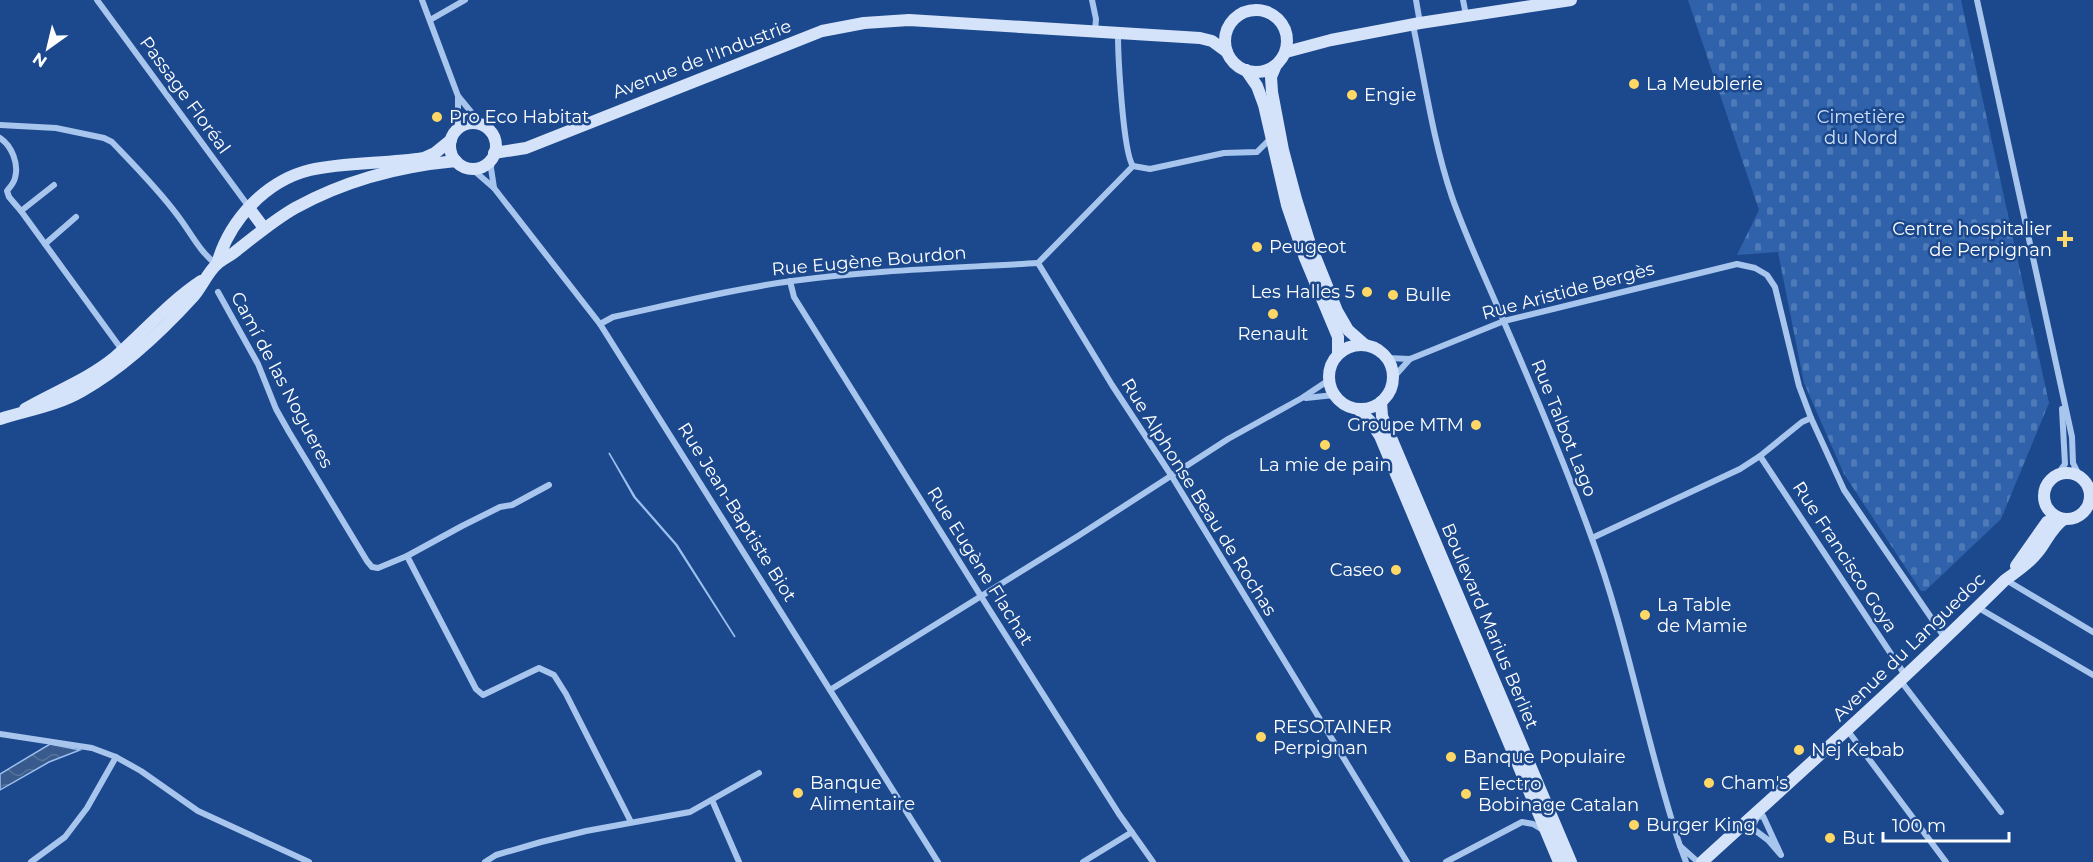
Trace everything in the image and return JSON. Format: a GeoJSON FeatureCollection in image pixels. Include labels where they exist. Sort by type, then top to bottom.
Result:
{"type":"FeatureCollection","features":[{"type":"Feature","properties":{"kind":"main road"},"geometry":{"type":"LineString","coordinates":[[1239,14],[1242,0]]}},
{"type":"Feature","properties":{"kind":"main road"},"geometry":{"type":"LineString","coordinates":[[1286,52],[1331,40],[1466,15],[1571,0]]}},
{"type":"Feature","properties":{"kind":"main road"},"geometry":{"type":"LineString","coordinates":[[1276,65],[1256,72],[1246,70],[1234,63],[1227,52],[1225,39],[1228,26],[1239,14],[1261,5],[1277,17],[1286,29],[1302,39],[1331,40]]}},
{"type":"Feature","properties":{"kind":"main road","name":"Avenue de l'Industrie"},"geometry":{"type":"LineString","coordinates":[[493,155],[526,148],[822,31],[864,22],[909,20],[1200,38],[1212,41],[1227,52]]}},
{"type":"Feature","properties":{"kind":"main road","name":"Avenue de l'Industrie"},"geometry":{"type":"LineString","coordinates":[[1200,38],[1219,33],[1228,26]]}},
{"type":"Feature","properties":{"kind":"main road"},"geometry":{"type":"LineString","coordinates":[[1286,29],[1288,41],[1286,52],[1276,65],[1271,77],[1283,150],[1310,244],[1337,311],[1348,330],[1365,345]]}},
{"type":"Feature","properties":{"kind":"main road"},"geometry":{"type":"LineString","coordinates":[[1246,70],[1257,86],[1264,105],[1287,205],[1301,248],[1338,337],[1338,354],[1329,370],[1329,380],[1334,396],[1344,404],[1358,409],[1368,409],[1381,402],[1391,389],[1393,378],[1386,358],[1377,349],[1365,345],[1355,345],[1338,354]]}},
{"type":"Feature","properties":{"kind":"main road"},"geometry":{"type":"LineString","coordinates":[[217,264],[227,235],[249,208],[273,188],[290,178],[309,171],[424,158],[435,153],[451,140],[458,128],[465,124],[481,124],[489,129],[496,144],[493,155],[479,168],[471,168],[456,161],[450,148],[451,140]]}},
{"type":"Feature","properties":{"kind":"main road","name":"Avenue de l'Industrie"},"geometry":{"type":"LineString","coordinates":[[494,136],[501,141],[512,143],[544,140]]}},
{"type":"Feature","properties":{"kind":"main road"},"geometry":{"type":"LineString","coordinates":[[0,419],[45,408],[67,399],[103,378],[194,296],[217,264],[264,228],[295,208],[358,181],[420,165],[456,161]]}},
{"type":"Feature","properties":{"kind":"main road"},"geometry":{"type":"LineString","coordinates":[[249,208],[264,228]]}},
{"type":"Feature","properties":{"kind":"main road"},"geometry":{"type":"LineString","coordinates":[[15,414],[93,373],[122,350],[187,290],[207,277]]}},
{"type":"Feature","properties":{"kind":"main road","name":"Boulevard Marius Berliet"},"geometry":{"type":"LineString","coordinates":[[1381,402],[1382,416],[1386,426],[1571,862]]}},
{"type":"Feature","properties":{"kind":"main road","name":"Boulevard Marius Berliet"},"geometry":{"type":"LineString","coordinates":[[1358,409],[1380,436],[1559,862]]}},
{"type":"Feature","properties":{"kind":"main road"},"geometry":{"type":"LineString","coordinates":[[2066,472],[2086,481],[2091,497],[2081,514],[2064,519],[2047,509],[2043,494],[2048,481],[2066,472]]}},
{"type":"Feature","properties":{"kind":"main road","name":"Avenue du Languedoc"},"geometry":{"type":"LineString","coordinates":[[2006,580],[2045,526],[2048,519],[2047,509]]}},
{"type":"Feature","properties":{"kind":"main road","name":"Avenue du Languedoc"},"geometry":{"type":"LineString","coordinates":[[1715,862],[1785,785],[1848,731],[2006,580],[2032,560],[2055,525],[2064,519]]}},
{"type":"Feature","properties":{"kind":"main road","name":"Avenue du Languedoc"},"geometry":{"type":"LineString","coordinates":[[1700,862],[1790,790],[1810,764]]}},
{"type":"Feature","properties":{"kind":"street","name":"Passage Floréal"},"geometry":{"type":"LineString","coordinates":[[97,0],[249,208]]}},
{"type":"Feature","properties":{"kind":"street"},"geometry":{"type":"LineString","coordinates":[[422,0],[458,96],[481,124]]}},
{"type":"Feature","properties":{"kind":"street"},"geometry":{"type":"LineString","coordinates":[[430,20],[465,0]]}},
{"type":"Feature","properties":{"kind":"street"},"geometry":{"type":"LineString","coordinates":[[1092,0],[1096,19],[1095,32]]}},
{"type":"Feature","properties":{"kind":"street","name":"Rue Talbot Lago"},"geometry":{"type":"LineString","coordinates":[[1416,0],[1417,24],[1437,140],[1452,195],[1476,258],[1539,402],[1592,538],[1615,614],[1664,798],[1686,862]]}},
{"type":"Feature","properties":{"kind":"street"},"geometry":{"type":"LineString","coordinates":[[1463,0],[1466,15]]}},
{"type":"Feature","properties":{"kind":"street"},"geometry":{"type":"LineString","coordinates":[[1977,0],[2072,437],[2073,463],[2086,481]]}},
{"type":"Feature","properties":{"kind":"street"},"geometry":{"type":"LineString","coordinates":[[1118,34],[1125,138],[1129,161],[1133,166],[1150,169],[1224,153],[1257,152],[1270,139]]}},
{"type":"Feature","properties":{"kind":"street"},"geometry":{"type":"LineString","coordinates":[[458,96],[458,128]]}},
{"type":"Feature","properties":{"kind":"street"},"geometry":{"type":"LineString","coordinates":[[0,125],[56,128],[104,138],[112,142],[179,217],[206,256],[217,264]]}},
{"type":"Feature","properties":{"kind":"street"},"geometry":{"type":"LineString","coordinates":[[0,138],[5,141],[15,158],[15,180],[0,196]]}},
{"type":"Feature","properties":{"kind":"street"},"geometry":{"type":"LineString","coordinates":[[493,155],[491,168],[494,188]]}},
{"type":"Feature","properties":{"kind":"street"},"geometry":{"type":"LineString","coordinates":[[1038,263],[1133,166]]}},
{"type":"Feature","properties":{"kind":"street","name":"Rue Jean-Baptiste Biot"},"geometry":{"type":"LineString","coordinates":[[471,168],[494,188],[600,324],[938,862]]}},
{"type":"Feature","properties":{"kind":"street"},"geometry":{"type":"LineString","coordinates":[[21,211],[54,185]]}},
{"type":"Feature","properties":{"kind":"street"},"geometry":{"type":"LineString","coordinates":[[7,191],[9,197],[122,350]]}},
{"type":"Feature","properties":{"kind":"street"},"geometry":{"type":"LineString","coordinates":[[45,244],[76,217]]}},
{"type":"Feature","properties":{"kind":"street","name":"Rue Eugène Bourdon"},"geometry":{"type":"LineString","coordinates":[[600,324],[614,317],[790,281],[857,273],[1038,263]]}},
{"type":"Feature","properties":{"kind":"street","name":"Rue Alphonse Beau de Rochas"},"geometry":{"type":"LineString","coordinates":[[1038,263],[1407,862]]}},
{"type":"Feature","properties":{"kind":"street","name":"Rue Aristide Bergès"},"geometry":{"type":"LineString","coordinates":[[1386,358],[1410,359],[1504,321],[1737,264],[1755,268],[1767,275],[1775,287],[1799,386],[1811,418]]}},
{"type":"Feature","properties":{"kind":"street","name":"Rue Eugène Flachat"},"geometry":{"type":"LineString","coordinates":[[790,281],[795,297],[981,596],[1153,862]]}},
{"type":"Feature","properties":{"kind":"street","name":"Camí de las Nogueres"},"geometry":{"type":"LineString","coordinates":[[218,292],[258,364],[276,409],[367,561],[372,567],[378,568],[407,556]]}},
{"type":"Feature","properties":{"kind":"street","name":"Rue Aristide Bergès"},"geometry":{"type":"LineString","coordinates":[[1393,378],[1410,359]]}},
{"type":"Feature","properties":{"kind":"street"},"geometry":{"type":"LineString","coordinates":[[830,690],[1228,439],[1302,398],[1329,380]]}},
{"type":"Feature","properties":{"kind":"street"},"geometry":{"type":"LineString","coordinates":[[2058,474],[2065,464],[2062,390]]}},
{"type":"Feature","properties":{"kind":"street"},"geometry":{"type":"LineString","coordinates":[[1302,398],[1320,395],[1334,396]]}},
{"type":"Feature","properties":{"kind":"street"},"geometry":{"type":"LineString","coordinates":[[1592,538],[1740,469],[1802,422],[1811,418],[1844,490],[1945,639]]}},
{"type":"Feature","properties":{"kind":"street","name":"Rue Francisco Goya"},"geometry":{"type":"LineString","coordinates":[[1760,456],[1902,677],[2001,812]]}},
{"type":"Feature","properties":{"kind":"street"},"geometry":{"type":"LineString","coordinates":[[549,484],[512,505],[500,507],[481,516],[407,556],[476,689],[483,695],[540,668],[554,675],[566,694],[631,822]]}},
{"type":"Feature","properties":{"kind":"street"},"geometry":{"type":"LineString","coordinates":[[2006,580],[2093,632]]}},
{"type":"Feature","properties":{"kind":"street"},"geometry":{"type":"LineString","coordinates":[[1977,607],[2093,675]]}},
{"type":"Feature","properties":{"kind":"street"},"geometry":{"type":"LineString","coordinates":[[1848,731],[1946,862]]}},
{"type":"Feature","properties":{"kind":"street"},"geometry":{"type":"LineString","coordinates":[[0,734],[92,748],[116,757],[141,771],[198,811],[309,862]]}},
{"type":"Feature","properties":{"kind":"street"},"geometry":{"type":"LineString","coordinates":[[31,862],[65,837],[87,808],[116,757]]}},
{"type":"Feature","properties":{"kind":"street"},"geometry":{"type":"LineString","coordinates":[[485,862],[496,855],[541,842],[631,822],[678,816],[690,812],[759,773]]}},
{"type":"Feature","properties":{"kind":"street"},"geometry":{"type":"LineString","coordinates":[[712,800],[738,862]]}},
{"type":"Feature","properties":{"kind":"street"},"geometry":{"type":"LineString","coordinates":[[1756,819],[1768,840],[1781,855]]}},
{"type":"Feature","properties":{"kind":"street"},"geometry":{"type":"LineString","coordinates":[[1756,819],[1784,862]]}},
{"type":"Feature","properties":{"kind":"street"},"geometry":{"type":"LineString","coordinates":[[1446,862],[1522,822],[1546,832]]}},
{"type":"Feature","properties":{"kind":"street"},"geometry":{"type":"LineString","coordinates":[[1083,862],[1132,832]]}},
{"type":"Feature","properties":{"kind":"street","name":"Rue Talbot Lago"},"geometry":{"type":"LineString","coordinates":[[1680,846],[1700,862]]}},
{"type":"Feature","properties":{"kind":"green space","name":"Cimetière du Nord"},"geometry":{"type":"Polygon","coordinates":[[[1688,0],[1961,0],[2049,403],[2001,519],[1925,591],[1921,591],[1844,474],[1804,383],[1778,252],[1737,255],[1759,210],[1688,0]]]}},
{"type":"Feature","properties":{"kind":"water"},"geometry":{"type":"Polygon","coordinates":[[[609,453],[635,497],[677,545],[735,637],[676,545],[634,497],[609,453]]]}},
{"type":"Feature","properties":{"kind":"water"},"geometry":{"type":"Polygon","coordinates":[[[50,744],[80,750],[49,762],[0,790],[0,774],[50,744]]]}},
{"type":"Feature","properties":{"kind":"place","name":"La Meublerie"},"geometry":{"type":"Point","coordinates":[1634,84]}},
{"type":"Feature","properties":{"kind":"place","name":"Engie"},"geometry":{"type":"Point","coordinates":[1352,95]}},
{"type":"Feature","properties":{"kind":"place","name":"Pro Eco Habitat"},"geometry":{"type":"Point","coordinates":[437,117]}},
{"type":"Feature","properties":{"kind":"place","name":"Centre hospitalier de Perpignan"},"geometry":{"type":"Point","coordinates":[2065,239]}},
{"type":"Feature","properties":{"kind":"place","name":"Peugeot"},"geometry":{"type":"Point","coordinates":[1257,247]}},
{"type":"Feature","properties":{"kind":"place","name":"Les Halles 5"},"geometry":{"type":"Point","coordinates":[1367,292]}},
{"type":"Feature","properties":{"kind":"place","name":"Bulle"},"geometry":{"type":"Point","coordinates":[1393,295]}},
{"type":"Feature","properties":{"kind":"place","name":"Renault"},"geometry":{"type":"Point","coordinates":[1273,314]}},
{"type":"Feature","properties":{"kind":"place","name":"Groupe MTM"},"geometry":{"type":"Point","coordinates":[1476,425]}},
{"type":"Feature","properties":{"kind":"place","name":"La mie de pain"},"geometry":{"type":"Point","coordinates":[1325,445]}},
{"type":"Feature","properties":{"kind":"place","name":"Caseo"},"geometry":{"type":"Point","coordinates":[1396,570]}},
{"type":"Feature","properties":{"kind":"place","name":"La Table de Mamie"},"geometry":{"type":"Point","coordinates":[1645,615]}},
{"type":"Feature","properties":{"kind":"place","name":"RESOTAINER Perpignan"},"geometry":{"type":"Point","coordinates":[1261,737]}},
{"type":"Feature","properties":{"kind":"place","name":"Nej Kebab"},"geometry":{"type":"Point","coordinates":[1799,750]}},
{"type":"Feature","properties":{"kind":"place","name":"Banque Populaire"},"geometry":{"type":"Point","coordinates":[1451,757]}},
{"type":"Feature","properties":{"kind":"place","name":"Cham's"},"geometry":{"type":"Point","coordinates":[1709,783]}},
{"type":"Feature","properties":{"kind":"place","name":"Banque Alimentaire"},"geometry":{"type":"Point","coordinates":[798,793]}},
{"type":"Feature","properties":{"kind":"place","name":"Electro Bobinage Catalan"},"geometry":{"type":"Point","coordinates":[1466,794]}},
{"type":"Feature","properties":{"kind":"place","name":"Burger King"},"geometry":{"type":"Point","coordinates":[1634,825]}},
{"type":"Feature","properties":{"kind":"place","name":"But"},"geometry":{"type":"Point","coordinates":[1830,838]}}]}
